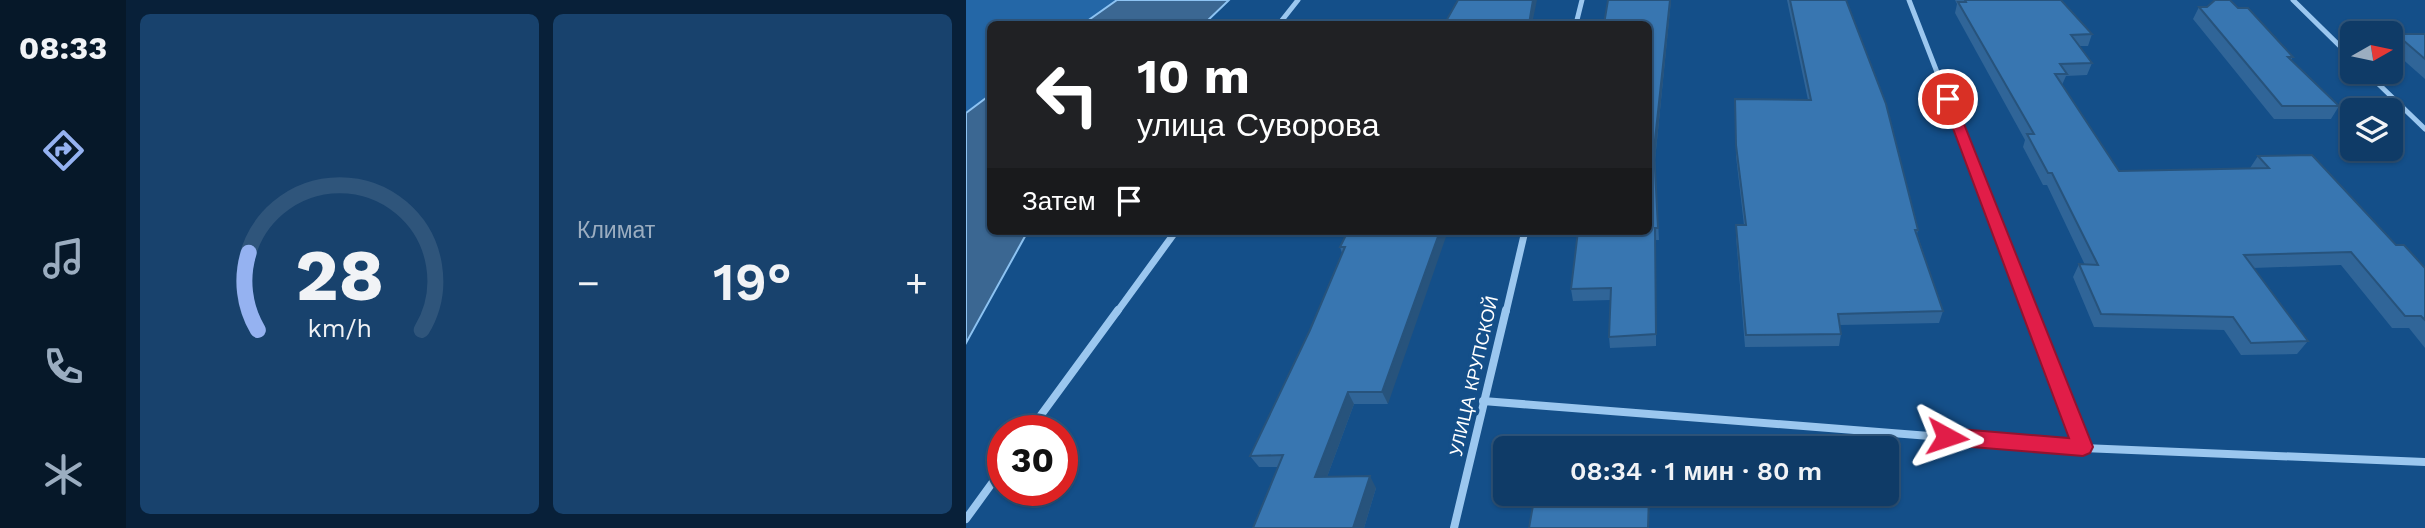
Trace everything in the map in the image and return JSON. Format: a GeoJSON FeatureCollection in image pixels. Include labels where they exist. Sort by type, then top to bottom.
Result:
{"type":"FeatureCollection","features":[{"type":"Feature","properties":{"kind":"street"},"geometry":{"type":"LineString","coordinates":[[1281,21],[1298,0]]}},
{"type":"Feature","properties":{"kind":"street"},"geometry":{"type":"LineString","coordinates":[[1577,21],[1581,0]]}},
{"type":"Feature","properties":{"kind":"street"},"geometry":{"type":"LineString","coordinates":[[1909,0],[2083,447]]}},
{"type":"Feature","properties":{"kind":"street"},"geometry":{"type":"LineString","coordinates":[[2293,0],[2340,46]]}},
{"type":"Feature","properties":{"kind":"street"},"geometry":{"type":"LineString","coordinates":[[2378,84],[2425,129]]}},
{"type":"Feature","properties":{"kind":"street"},"geometry":{"type":"LineString","coordinates":[[1041,415],[1173,235]]}},
{"type":"Feature","properties":{"kind":"street","name":"УЛИЦА КРУПСКОЙ"},"geometry":{"type":"LineString","coordinates":[[1454,528],[1524,235]]}},
{"type":"Feature","properties":{"kind":"street"},"geometry":{"type":"LineString","coordinates":[[1483,401],[2083,447],[2425,461]]}},
{"type":"Feature","properties":{"kind":"street"},"geometry":{"type":"LineString","coordinates":[[966,519],[987,490]]}},
{"type":"Feature","properties":{"kind":"shaded area"},"geometry":{"type":"Polygon","coordinates":[[[966,0],[1117,0],[1087,21],[987,21],[987,97],[966,113],[966,0]]]}},
{"type":"Feature","properties":{"kind":"shaded area"},"geometry":{"type":"Polygon","coordinates":[[[1117,0],[1229,0],[1207,21],[1087,21],[1117,0]]]}},
{"type":"Feature","properties":{"kind":"shaded area"},"geometry":{"type":"Polygon","coordinates":[[[987,97],[987,235],[1026,235],[966,343],[966,113],[987,97]]]}},
{"type":"Feature","properties":{"kind":"building"},"geometry":{"type":"Polygon","coordinates":[[[1458,0],[1533,0],[1530,21],[1446,21],[1458,0]]]}},
{"type":"Feature","properties":{"kind":"building"},"geometry":{"type":"Polygon","coordinates":[[[1608,0],[1670,0],[1654,149],[1658,228],[1655,228],[1656,334],[1609,337],[1611,288],[1571,289],[1578,235],[1652,235],[1652,21],[1604,21],[1608,0]]]}},
{"type":"Feature","properties":{"kind":"building"},"geometry":{"type":"Polygon","coordinates":[[[1790,0],[1846,0],[1886,104],[1918,230],[1915,230],[1943,311],[1838,314],[1841,334],[1746,335],[1736,225],[1746,225],[1736,145],[1735,99],[1811,100],[1790,0]]]}},
{"type":"Feature","properties":{"kind":"building"},"geometry":{"type":"Polygon","coordinates":[[[1965,0],[2061,0],[2092,34],[2071,35],[2092,63],[2060,64],[2067,74],[2055,74],[2119,171],[2269,168],[2258,156],[2312,155],[2396,245],[2404,245],[2425,268],[2425,320],[2421,316],[2405,316],[2351,252],[2244,255],[2308,341],[2251,343],[2233,317],[2101,314],[2079,264],[2098,265],[2052,173],[2048,173],[2027,134],[2034,134],[1958,2],[1966,2],[1965,0]]]}},
{"type":"Feature","properties":{"kind":"building"},"geometry":{"type":"Polygon","coordinates":[[[2215,0],[2230,0],[2238,8],[2248,8],[2293,57],[2288,57],[2339,106],[2282,106],[2199,7],[2207,7],[2215,0]]]}},
{"type":"Feature","properties":{"kind":"building"},"geometry":{"type":"Polygon","coordinates":[[[2403,34],[2425,34],[2425,59],[2403,40],[2403,34]]]}},
{"type":"Feature","properties":{"kind":"building"},"geometry":{"type":"Polygon","coordinates":[[[1346,235],[1439,235],[1382,392],[1348,392],[1315,477],[1370,476],[1353,528],[1253,528],[1283,455],[1250,456],[1310,330],[1345,247],[1340,247],[1346,235]]]}},
{"type":"Feature","properties":{"kind":"building"},"geometry":{"type":"Polygon","coordinates":[[[1533,506],[1649,506],[1648,528],[1529,528],[1533,506]]]}},
{"type":"Feature","properties":{"kind":"route"},"geometry":{"type":"LineString","coordinates":[[1947,437],[2083,447],[1948,99]]}}]}
